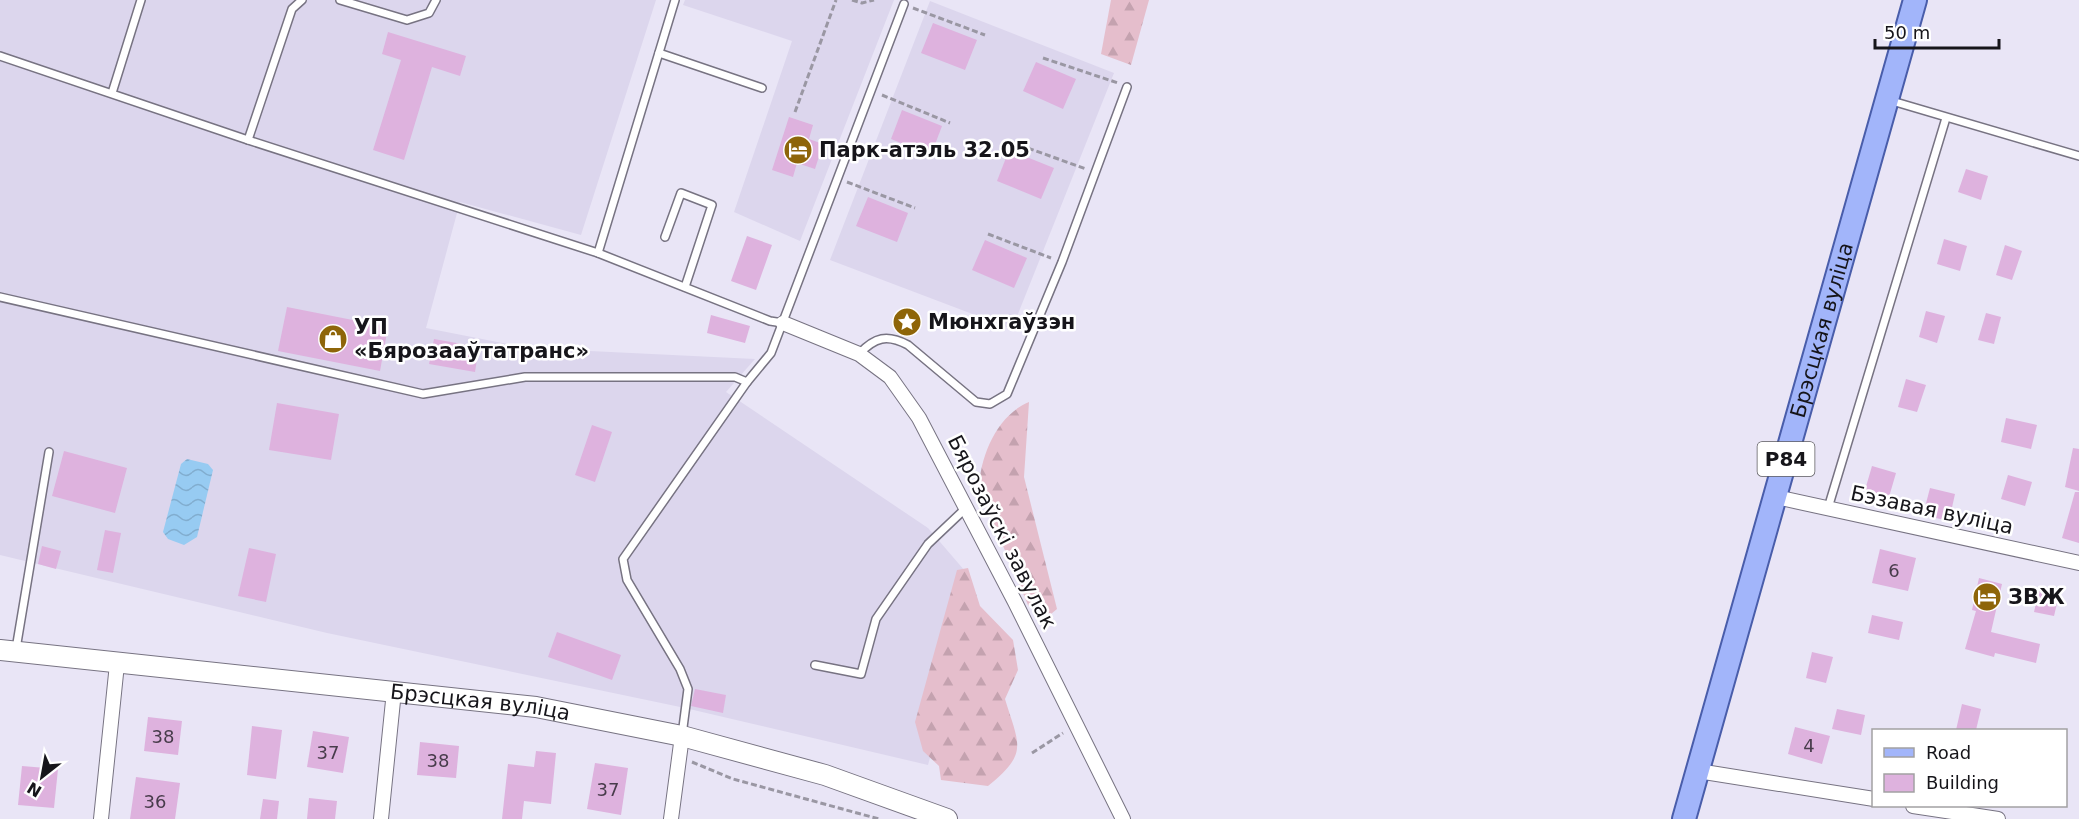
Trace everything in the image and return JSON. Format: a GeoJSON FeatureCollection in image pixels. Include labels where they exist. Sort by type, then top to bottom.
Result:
{"type":"FeatureCollection","features":[{"type":"Feature","properties":{"kind":"main road","name":"Брэсцкая вуліца"},"geometry":{"type":"LineString","coordinates":[[1684,819],[1913,6]]}},
{"type":"Feature","properties":{"kind":"street","name":"Бярозаўскі завулак"},"geometry":{"type":"LineString","coordinates":[[783,323],[860,354],[891,377],[919,418],[967,507],[1123,819]]}},
{"type":"Feature","properties":{"kind":"street","name":"Бэзавая вуліца"},"geometry":{"type":"LineString","coordinates":[[1776,497],[2079,563]]}},
{"type":"Feature","properties":{"kind":"street","name":"Брэсцкая вуліца"},"geometry":{"type":"LineString","coordinates":[[8,651],[536,707],[682,736],[825,775],[947,819]]}},
{"type":"Feature","properties":{"kind":"street"},"geometry":{"type":"LineString","coordinates":[[101,819],[117,664]]}},
{"type":"Feature","properties":{"kind":"street"},"geometry":{"type":"LineString","coordinates":[[381,819],[393,691]]}},
{"type":"Feature","properties":{"kind":"street"},"geometry":{"type":"LineString","coordinates":[[671,819],[682,736]]}},
{"type":"Feature","properties":{"kind":"street"},"geometry":{"type":"LineString","coordinates":[[1698,771],[1872,799]]}},
{"type":"Feature","properties":{"kind":"street"},"geometry":{"type":"LineString","coordinates":[[1920,807],[1998,819]]}},
{"type":"Feature","properties":{"kind":"lane"},"geometry":{"type":"LineString","coordinates":[[112,93],[141,0]]}},
{"type":"Feature","properties":{"kind":"lane"},"geometry":{"type":"LineString","coordinates":[[248,141],[292,9],[302,0]]}},
{"type":"Feature","properties":{"kind":"lane"},"geometry":{"type":"LineString","coordinates":[[340,0],[407,20],[429,13],[436,0]]}},
{"type":"Feature","properties":{"kind":"lane"},"geometry":{"type":"LineString","coordinates":[[598,253],[675,0]]}},
{"type":"Feature","properties":{"kind":"lane"},"geometry":{"type":"LineString","coordinates":[[682,736],[688,689],[680,669],[627,580],[623,559],[747,382],[771,353],[904,4]]}},
{"type":"Feature","properties":{"kind":"lane"},"geometry":{"type":"LineString","coordinates":[[658,53],[762,88]]}},
{"type":"Feature","properties":{"kind":"lane"},"geometry":{"type":"LineString","coordinates":[[0,56],[248,141],[598,253],[783,323]]}},
{"type":"Feature","properties":{"kind":"lane"},"geometry":{"type":"LineString","coordinates":[[860,354],[871,341],[882,338],[897,339],[908,345],[976,402],[990,404],[1007,394],[1062,262],[1127,87]]}},
{"type":"Feature","properties":{"kind":"lane"},"geometry":{"type":"LineString","coordinates":[[1888,100],[2079,156]]}},
{"type":"Feature","properties":{"kind":"lane"},"geometry":{"type":"LineString","coordinates":[[1828,508],[1947,118]]}},
{"type":"Feature","properties":{"kind":"lane"},"geometry":{"type":"LineString","coordinates":[[665,237],[681,193],[712,205],[686,287]]}},
{"type":"Feature","properties":{"kind":"lane"},"geometry":{"type":"LineString","coordinates":[[0,297],[423,394],[525,377],[735,376],[747,382]]}},
{"type":"Feature","properties":{"kind":"lane"},"geometry":{"type":"LineString","coordinates":[[8,651],[49,452]]}},
{"type":"Feature","properties":{"kind":"lane"},"geometry":{"type":"LineString","coordinates":[[815,665],[861,674],[876,620],[928,544],[967,507]]}},
{"type":"Feature","properties":{"kind":"path"},"geometry":{"type":"LineString","coordinates":[[795,112],[836,0]]}},
{"type":"Feature","properties":{"kind":"path"},"geometry":{"type":"LineString","coordinates":[[852,0],[862,3],[874,0]]}},
{"type":"Feature","properties":{"kind":"path"},"geometry":{"type":"LineString","coordinates":[[904,4],[985,35]]}},
{"type":"Feature","properties":{"kind":"path"},"geometry":{"type":"LineString","coordinates":[[1043,58],[1127,87]]}},
{"type":"Feature","properties":{"kind":"path"},"geometry":{"type":"LineString","coordinates":[[871,91],[950,123]]}},
{"type":"Feature","properties":{"kind":"path"},"geometry":{"type":"LineString","coordinates":[[1011,142],[1096,173]]}},
{"type":"Feature","properties":{"kind":"path"},"geometry":{"type":"LineString","coordinates":[[838,179],[915,208]]}},
{"type":"Feature","properties":{"kind":"path"},"geometry":{"type":"LineString","coordinates":[[988,234],[1062,262]]}},
{"type":"Feature","properties":{"kind":"path"},"geometry":{"type":"LineString","coordinates":[[1032,753],[1075,725]]}},
{"type":"Feature","properties":{"kind":"path"},"geometry":{"type":"LineString","coordinates":[[678,757],[733,779],[879,819]]}},
{"type":"Feature","properties":{"kind":"shaded area"},"geometry":{"type":"Polygon","coordinates":[[[0,0],[656,0],[581,235],[460,202],[426,328],[528,348],[755,359],[726,392],[928,528],[971,578],[949,688],[928,765],[685,708],[327,633],[0,555],[0,0]]]}},
{"type":"Feature","properties":{"kind":"shaded area"},"geometry":{"type":"Polygon","coordinates":[[[685,0],[894,0],[800,241],[734,212],[792,41],[683,5],[685,0]]]}},
{"type":"Feature","properties":{"kind":"shaded area"},"geometry":{"type":"Polygon","coordinates":[[[930,1],[1114,73],[1012,329],[830,260],[930,1]]]}},
{"type":"Feature","properties":{"kind":"green space"},"geometry":{"type":"Polygon","coordinates":[[[1111,0],[1149,0],[1131,65],[1101,54],[1111,0]]]}},
{"type":"Feature","properties":{"kind":"green space"},"geometry":{"type":"Polygon","coordinates":[[[1029,402],[1024,477],[1057,609],[1051,614],[1028,605],[979,489],[983,463],[992,438],[1008,416],[1029,402]]]}},
{"type":"Feature","properties":{"kind":"green space"},"geometry":{"type":"Polygon","coordinates":[[[968,568],[980,606],[1013,640],[1018,670],[1005,699],[1017,738],[1015,756],[1001,775],[988,786],[941,780],[939,766],[923,751],[915,722],[957,570],[968,568]]]}},
{"type":"Feature","properties":{"kind":"water"},"geometry":{"type":"Polygon","coordinates":[[[187,459],[208,464],[213,470],[197,537],[184,545],[168,539],[163,532],[181,464],[187,459]]]}},
{"type":"Feature","properties":{"kind":"building"},"geometry":{"type":"Polygon","coordinates":[[[933,23],[977,40],[965,70],[921,53],[933,23]]]}},
{"type":"Feature","properties":{"kind":"building"},"geometry":{"type":"Polygon","coordinates":[[[388,32],[466,56],[460,76],[432,67],[404,160],[373,150],[401,60],[382,54],[388,32]]]}},
{"type":"Feature","properties":{"kind":"building"},"geometry":{"type":"Polygon","coordinates":[[[1036,62],[1076,79],[1063,109],[1023,91],[1036,62]]]}},
{"type":"Feature","properties":{"kind":"building"},"geometry":{"type":"Polygon","coordinates":[[[902,110],[942,126],[931,155],[891,139],[902,110]]]}},
{"type":"Feature","properties":{"kind":"building"},"geometry":{"type":"Polygon","coordinates":[[[789,117],[813,125],[809,139],[823,144],[815,169],[797,163],[793,177],[772,170],[789,117]]]}},
{"type":"Feature","properties":{"kind":"building"},"geometry":{"type":"Polygon","coordinates":[[[1009,150],[1054,168],[1041,199],[997,181],[1009,150]]]}},
{"type":"Feature","properties":{"kind":"building"},"geometry":{"type":"Polygon","coordinates":[[[1966,169],[1988,176],[1981,200],[1958,192],[1966,169]]]}},
{"type":"Feature","properties":{"kind":"building"},"geometry":{"type":"Polygon","coordinates":[[[868,197],[908,213],[897,242],[856,226],[868,197]]]}},
{"type":"Feature","properties":{"kind":"building"},"geometry":{"type":"Polygon","coordinates":[[[747,236],[772,245],[756,290],[731,281],[747,236]]]}},
{"type":"Feature","properties":{"kind":"building"},"geometry":{"type":"Polygon","coordinates":[[[1944,239],[1967,246],[1960,271],[1937,264],[1944,239]]]}},
{"type":"Feature","properties":{"kind":"building"},"geometry":{"type":"Polygon","coordinates":[[[985,240],[1027,258],[1014,288],[972,270],[985,240]]]}},
{"type":"Feature","properties":{"kind":"building"},"geometry":{"type":"Polygon","coordinates":[[[2005,245],[2022,251],[2012,280],[1996,275],[2005,245]]]}},
{"type":"Feature","properties":{"kind":"building","name":"УП «Бярозааўтатранс»"},"geometry":{"type":"Polygon","coordinates":[[[287,307],[388,327],[380,371],[278,351],[287,307]]]}},
{"type":"Feature","properties":{"kind":"building"},"geometry":{"type":"Polygon","coordinates":[[[1926,311],[1945,316],[1937,343],[1919,337],[1926,311]]]}},
{"type":"Feature","properties":{"kind":"building"},"geometry":{"type":"Polygon","coordinates":[[[1986,313],[2001,317],[1994,344],[1978,340],[1986,313]]]}},
{"type":"Feature","properties":{"kind":"building"},"geometry":{"type":"Polygon","coordinates":[[[711,315],[750,326],[745,343],[707,333],[711,315]]]}},
{"type":"Feature","properties":{"kind":"building"},"geometry":{"type":"Polygon","coordinates":[[[434,339],[479,347],[475,372],[429,364],[434,339]]]}},
{"type":"Feature","properties":{"kind":"building"},"geometry":{"type":"Polygon","coordinates":[[[1906,379],[1926,385],[1917,412],[1898,407],[1906,379]]]}},
{"type":"Feature","properties":{"kind":"building"},"geometry":{"type":"Polygon","coordinates":[[[277,403],[339,414],[331,460],[269,450],[277,403]]]}},
{"type":"Feature","properties":{"kind":"building"},"geometry":{"type":"Polygon","coordinates":[[[2006,418],[2037,425],[2031,449],[2001,442],[2006,418]]]}},
{"type":"Feature","properties":{"kind":"building"},"geometry":{"type":"Polygon","coordinates":[[[592,425],[612,432],[595,482],[575,475],[592,425]]]}},
{"type":"Feature","properties":{"kind":"building"},"geometry":{"type":"Polygon","coordinates":[[[2073,448],[2079,449],[2079,491],[2065,487],[2073,448]]]}},
{"type":"Feature","properties":{"kind":"building"},"geometry":{"type":"Polygon","coordinates":[[[64,451],[127,468],[115,513],[52,496],[64,451]]]}},
{"type":"Feature","properties":{"kind":"building"},"geometry":{"type":"Polygon","coordinates":[[[1872,466],[1896,473],[1889,497],[1865,490],[1872,466]]]}},
{"type":"Feature","properties":{"kind":"building"},"geometry":{"type":"Polygon","coordinates":[[[2008,475],[2032,482],[2025,506],[2001,499],[2008,475]]]}},
{"type":"Feature","properties":{"kind":"building"},"geometry":{"type":"Polygon","coordinates":[[[1930,488],[1955,494],[1949,521],[1923,515],[1930,488]]]}},
{"type":"Feature","properties":{"kind":"building"},"geometry":{"type":"Polygon","coordinates":[[[2075,492],[2079,492],[2079,543],[2062,538],[2075,492]]]}},
{"type":"Feature","properties":{"kind":"building"},"geometry":{"type":"Polygon","coordinates":[[[105,530],[121,533],[113,573],[97,570],[105,530]]]}},
{"type":"Feature","properties":{"kind":"building"},"geometry":{"type":"Polygon","coordinates":[[[42,546],[61,551],[56,569],[38,564],[42,546]]]}},
{"type":"Feature","properties":{"kind":"building"},"geometry":{"type":"Polygon","coordinates":[[[249,548],[276,554],[266,602],[238,596],[249,548]]]}},
{"type":"Feature","properties":{"kind":"building"},"geometry":{"type":"Polygon","coordinates":[[[1880,549],[1916,558],[1908,591],[1872,583],[1880,549]]]}},
{"type":"Feature","properties":{"kind":"building"},"geometry":{"type":"Polygon","coordinates":[[[1979,578],[2002,584],[1991,632],[2040,644],[2036,663],[1995,653],[1994,657],[1965,649],[1976,611],[1972,610],[1979,578]]]}},
{"type":"Feature","properties":{"kind":"building"},"geometry":{"type":"Polygon","coordinates":[[[2040,586],[2060,591],[2054,616],[2034,612],[2040,586]]]}},
{"type":"Feature","properties":{"kind":"building"},"geometry":{"type":"Polygon","coordinates":[[[1872,615],[1903,622],[1899,640],[1868,633],[1872,615]]]}},
{"type":"Feature","properties":{"kind":"building"},"geometry":{"type":"Polygon","coordinates":[[[557,632],[621,655],[612,680],[548,657],[557,632]]]}},
{"type":"Feature","properties":{"kind":"building"},"geometry":{"type":"Polygon","coordinates":[[[1812,652],[1833,657],[1826,683],[1806,678],[1812,652]]]}},
{"type":"Feature","properties":{"kind":"building"},"geometry":{"type":"Polygon","coordinates":[[[695,689],[726,695],[723,713],[691,706],[695,689]]]}},
{"type":"Feature","properties":{"kind":"building"},"geometry":{"type":"Polygon","coordinates":[[[1962,704],[1981,709],[1976,729],[1956,729],[1962,704]]]}},
{"type":"Feature","properties":{"kind":"building"},"geometry":{"type":"Polygon","coordinates":[[[1837,709],[1865,715],[1861,735],[1832,729],[1837,709]]]}},
{"type":"Feature","properties":{"kind":"building"},"geometry":{"type":"Polygon","coordinates":[[[148,717],[182,721],[178,755],[144,751],[148,717]]]}},
{"type":"Feature","properties":{"kind":"building"},"geometry":{"type":"Polygon","coordinates":[[[252,726],[282,730],[276,779],[247,775],[252,726]]]}},
{"type":"Feature","properties":{"kind":"building"},"geometry":{"type":"Polygon","coordinates":[[[1795,727],[1830,736],[1822,764],[1788,754],[1795,727]]]}},
{"type":"Feature","properties":{"kind":"building"},"geometry":{"type":"Polygon","coordinates":[[[313,731],[349,737],[343,773],[307,767],[313,731]]]}},
{"type":"Feature","properties":{"kind":"building"},"geometry":{"type":"Polygon","coordinates":[[[420,742],[459,746],[456,778],[417,775],[420,742]]]}},
{"type":"Feature","properties":{"kind":"building"},"geometry":{"type":"Polygon","coordinates":[[[536,751],[556,753],[551,804],[524,801],[522,819],[502,819],[508,764],[534,767],[536,751]]]}},
{"type":"Feature","properties":{"kind":"building"},"geometry":{"type":"Polygon","coordinates":[[[595,763],[628,768],[621,815],[587,809],[595,763]]]}},
{"type":"Feature","properties":{"kind":"building"},"geometry":{"type":"Polygon","coordinates":[[[22,766],[58,769],[54,808],[18,805],[22,766]]]}},
{"type":"Feature","properties":{"kind":"building"},"geometry":{"type":"Polygon","coordinates":[[[136,777],[180,783],[175,819],[130,819],[136,777]]]}},
{"type":"Feature","properties":{"kind":"building"},"geometry":{"type":"Polygon","coordinates":[[[309,798],[337,801],[335,819],[307,819],[309,798]]]}},
{"type":"Feature","properties":{"kind":"building"},"geometry":{"type":"Polygon","coordinates":[[[263,799],[279,801],[277,819],[260,819],[263,799]]]}},
{"type":"Feature","properties":{"kind":"place","name":"Парк-атэль 32.05"},"geometry":{"type":"Point","coordinates":[798,150]}},
{"type":"Feature","properties":{"kind":"place","name":"Мюнхгаўзэн"},"geometry":{"type":"Point","coordinates":[907,322]}},
{"type":"Feature","properties":{"kind":"place","name":"УП «Бярозааўтатранс»"},"geometry":{"type":"Point","coordinates":[333,339]}},
{"type":"Feature","properties":{"kind":"place","name":"ЗВЖ"},"geometry":{"type":"Point","coordinates":[1987,597]}}]}
